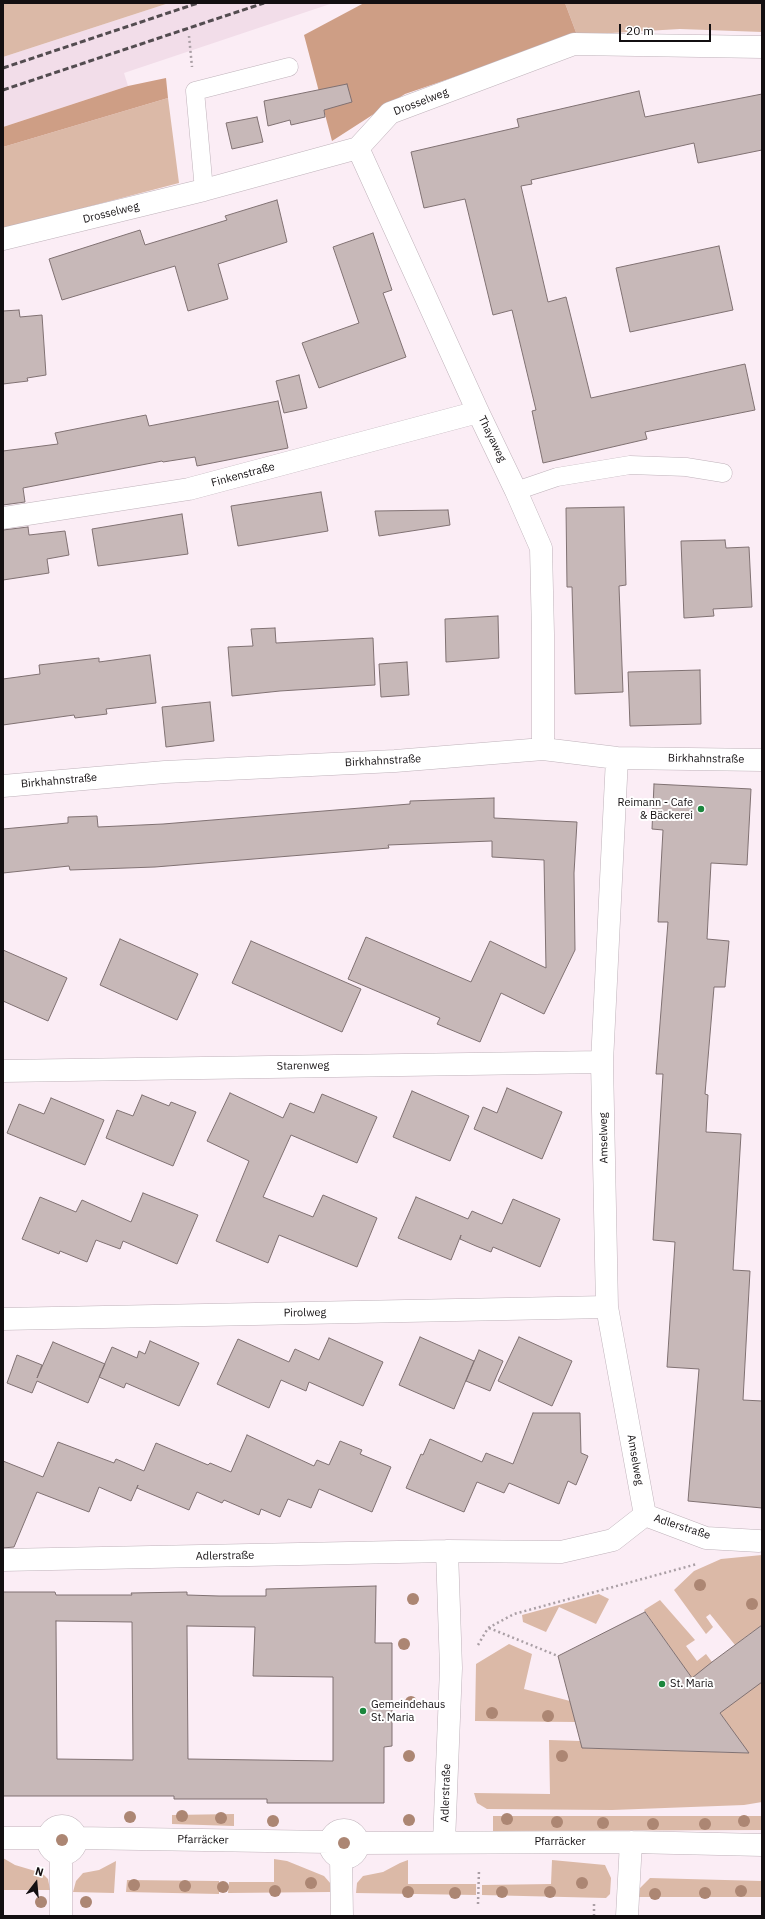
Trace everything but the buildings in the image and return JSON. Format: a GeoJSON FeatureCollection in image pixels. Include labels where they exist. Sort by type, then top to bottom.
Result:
{"type":"FeatureCollection","features":[{"type":"Feature","properties":{"kind":"street","name":"Drosselweg"},"geometry":{"type":"LineString","coordinates":[[3,239],[204,190],[358,148],[390,113],[574,44],[762,47]]}},
{"type":"Feature","properties":{"kind":"street","name":"Thayaweg"},"geometry":{"type":"LineString","coordinates":[[358,148],[478,412],[516,491],[540,548],[543,634],[543,749]]}},
{"type":"Feature","properties":{"kind":"street","name":"Finkenstraße"},"geometry":{"type":"LineString","coordinates":[[3,518],[189,490],[478,412]]}},
{"type":"Feature","properties":{"kind":"street","name":"Birkhahnstraße"},"geometry":{"type":"LineString","coordinates":[[3,786],[165,772],[395,761],[543,749],[617,758],[762,760]]}},
{"type":"Feature","properties":{"kind":"street","name":"Amselweg"},"geometry":{"type":"LineString","coordinates":[[617,758],[602,1062],[607,1308],[645,1515]]}},
{"type":"Feature","properties":{"kind":"street","name":"Starenweg"},"geometry":{"type":"LineString","coordinates":[[3,1071],[602,1062]]}},
{"type":"Feature","properties":{"kind":"street","name":"Pirolweg"},"geometry":{"type":"LineString","coordinates":[[3,1319],[607,1308]]}},
{"type":"Feature","properties":{"kind":"street","name":"Adlerstraße"},"geometry":{"type":"LineString","coordinates":[[3,1560],[447,1552],[561,1552],[613,1540],[645,1515],[706,1538],[759,1541]]}},
{"type":"Feature","properties":{"kind":"street","name":"Adlerstraße"},"geometry":{"type":"LineString","coordinates":[[444,1842],[451,1668],[447,1552]]}},
{"type":"Feature","properties":{"kind":"street","name":"Pfarräcker"},"geometry":{"type":"LineString","coordinates":[[54,1846],[53,1829],[63,1826],[71,1829],[77,1838],[335,1850],[334,1833],[344,1829],[353,1833],[358,1843],[631,1842],[762,1845]]}},
{"type":"Feature","properties":{"kind":"street"},"geometry":{"type":"LineString","coordinates":[[3,1838],[54,1846],[61,1916]]}},
{"type":"Feature","properties":{"kind":"street"},"geometry":{"type":"LineString","coordinates":[[627,1916],[631,1842]]}},
{"type":"Feature","properties":{"kind":"street"},"geometry":{"type":"LineString","coordinates":[[335,1850],[342,1916]]}},
{"type":"Feature","properties":{"kind":"lane"},"geometry":{"type":"LineString","coordinates":[[204,190],[195,91],[289,68]]}},
{"type":"Feature","properties":{"kind":"lane"},"geometry":{"type":"LineString","coordinates":[[516,491],[557,477],[630,465],[686,467],[723,473]]}},
{"type":"Feature","properties":{"kind":"path"},"geometry":{"type":"LineString","coordinates":[[189,36],[190,50]]}},
{"type":"Feature","properties":{"kind":"path"},"geometry":{"type":"LineString","coordinates":[[451,1668],[474,1651],[488,1628],[514,1614],[702,1563],[706,1538]]}},
{"type":"Feature","properties":{"kind":"path"},"geometry":{"type":"LineString","coordinates":[[488,1628],[558,1656]]}},
{"type":"Feature","properties":{"kind":"path"},"geometry":{"type":"LineString","coordinates":[[594,1903],[594,1916]]}},
{"type":"Feature","properties":{"kind":"shaded area"},"geometry":{"type":"Polygon","coordinates":[[[3,3],[169,3],[3,57],[3,3]]]}},
{"type":"Feature","properties":{"kind":"shaded area"},"geometry":{"type":"Polygon","coordinates":[[[169,3],[333,3],[124,73],[128,86],[3,127],[3,57],[169,3]]]}},
{"type":"Feature","properties":{"kind":"shaded area"},"geometry":{"type":"Polygon","coordinates":[[[364,3],[565,3],[577,35],[405,94],[332,141],[304,35],[364,3]]]}},
{"type":"Feature","properties":{"kind":"shaded area"},"geometry":{"type":"Polygon","coordinates":[[[565,3],[762,3],[762,32],[680,29],[577,35],[565,3]]]}},
{"type":"Feature","properties":{"kind":"shaded area"},"geometry":{"type":"Polygon","coordinates":[[[166,78],[168,98],[3,147],[3,127],[128,86],[166,78]]]}},
{"type":"Feature","properties":{"kind":"shaded area"},"geometry":{"type":"Polygon","coordinates":[[[168,98],[179,183],[3,229],[3,147],[168,98]]]}},
{"type":"Feature","properties":{"kind":"shaded area"},"geometry":{"type":"Polygon","coordinates":[[[762,1555],[762,1625],[735,1645],[710,1614],[706,1617],[713,1627],[706,1634],[674,1590],[694,1571],[721,1559],[762,1555]]]}},
{"type":"Feature","properties":{"kind":"shaded area"},"geometry":{"type":"Polygon","coordinates":[[[599,1594],[609,1599],[596,1624],[559,1607],[546,1632],[523,1622],[522,1615],[599,1594]]]}},
{"type":"Feature","properties":{"kind":"shaded area"},"geometry":{"type":"Polygon","coordinates":[[[660,1600],[695,1640],[686,1646],[697,1661],[706,1654],[712,1662],[713,1666],[693,1680],[644,1610],[660,1600]]]}},
{"type":"Feature","properties":{"kind":"shaded area"},"geometry":{"type":"Polygon","coordinates":[[[509,1644],[532,1654],[524,1689],[570,1701],[576,1722],[475,1721],[476,1664],[509,1644]]]}},
{"type":"Feature","properties":{"kind":"shaded area"},"geometry":{"type":"Polygon","coordinates":[[[762,1681],[762,1802],[744,1805],[612,1810],[487,1809],[477,1803],[474,1793],[550,1794],[549,1740],[580,1741],[583,1748],[748,1753],[711,1700],[762,1681]]]}},
{"type":"Feature","properties":{"kind":"shaded area"},"geometry":{"type":"Polygon","coordinates":[[[234,1814],[234,1826],[172,1824],[172,1815],[234,1814]]]}},
{"type":"Feature","properties":{"kind":"shaded area"},"geometry":{"type":"Polygon","coordinates":[[[493,1816],[762,1816],[762,1830],[493,1831],[493,1816]]]}},
{"type":"Feature","properties":{"kind":"shaded area"},"geometry":{"type":"Polygon","coordinates":[[[3,1858],[15,1865],[42,1873],[48,1879],[50,1890],[3,1890],[3,1858]]]}},
{"type":"Feature","properties":{"kind":"shaded area"},"geometry":{"type":"Polygon","coordinates":[[[274,1859],[287,1861],[324,1876],[331,1884],[330,1892],[228,1893],[229,1882],[274,1882],[274,1859]]]}},
{"type":"Feature","properties":{"kind":"shaded area"},"geometry":{"type":"Polygon","coordinates":[[[408,1860],[408,1884],[476,1884],[476,1895],[356,1893],[357,1883],[363,1876],[383,1872],[408,1860]]]}},
{"type":"Feature","properties":{"kind":"shaded area"},"geometry":{"type":"Polygon","coordinates":[[[552,1860],[605,1865],[611,1878],[610,1894],[606,1898],[482,1895],[482,1885],[551,1884],[552,1860]]]}},
{"type":"Feature","properties":{"kind":"shaded area"},"geometry":{"type":"Polygon","coordinates":[[[116,1861],[114,1893],[73,1892],[76,1881],[83,1873],[99,1870],[116,1861]]]}},
{"type":"Feature","properties":{"kind":"shaded area"},"geometry":{"type":"Polygon","coordinates":[[[650,1878],[762,1881],[762,1897],[637,1897],[640,1888],[650,1878]]]}},
{"type":"Feature","properties":{"kind":"shaded area"},"geometry":{"type":"Polygon","coordinates":[[[127,1880],[219,1881],[219,1894],[126,1892],[127,1880]]]}},
{"type":"Feature","properties":{"kind":"railway"},"geometry":{"type":"LineString","coordinates":[[3,68],[198,3]]}},
{"type":"Feature","properties":{"kind":"railway"},"geometry":{"type":"LineString","coordinates":[[3,90],[264,3]]}},
{"type":"Feature","properties":{"kind":"place","name":"Reimann - Cafe & Bäckerei"},"geometry":{"type":"Point","coordinates":[701,809]}},
{"type":"Feature","properties":{"kind":"place","name":"St. Maria"},"geometry":{"type":"Point","coordinates":[662,1684]}},
{"type":"Feature","properties":{"kind":"place","name":"Gemeindehaus St. Maria"},"geometry":{"type":"Point","coordinates":[363,1711]}}]}
